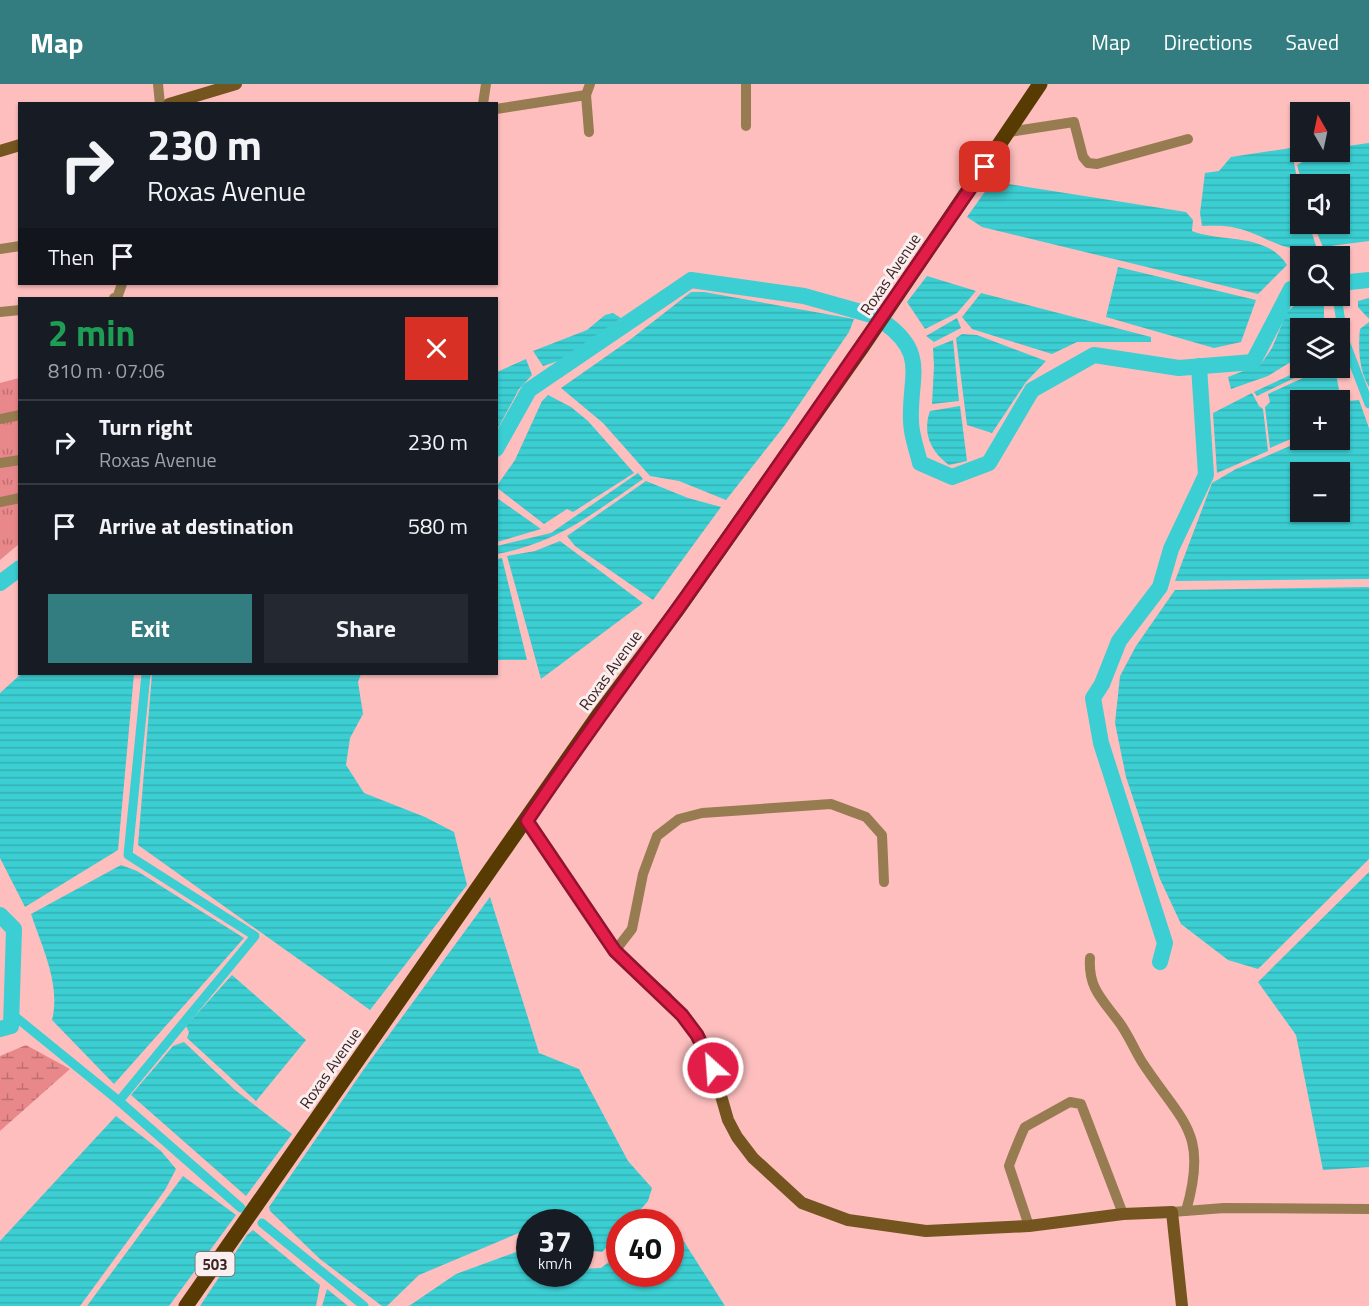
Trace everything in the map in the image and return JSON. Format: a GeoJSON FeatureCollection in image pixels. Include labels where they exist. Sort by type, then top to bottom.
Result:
{"type":"FeatureCollection","features":[{"type":"Feature","properties":{"kind":"main road","name":"Roxas Avenue"},"geometry":{"type":"LineString","coordinates":[[186,1306],[527,821],[597,717],[678,609],[863,346],[1040,84]]}},
{"type":"Feature","properties":{"kind":"street"},"geometry":{"type":"LineString","coordinates":[[158,84],[160,102]]}},
{"type":"Feature","properties":{"kind":"street"},"geometry":{"type":"LineString","coordinates":[[178,102],[236,84]]}},
{"type":"Feature","properties":{"kind":"street"},"geometry":{"type":"LineString","coordinates":[[483,102],[486,84]]}},
{"type":"Feature","properties":{"kind":"street"},"geometry":{"type":"LineString","coordinates":[[589,132],[586,95],[590,84]]}},
{"type":"Feature","properties":{"kind":"street"},"geometry":{"type":"LineString","coordinates":[[746,84],[746,126]]}},
{"type":"Feature","properties":{"kind":"street"},"geometry":{"type":"LineString","coordinates":[[498,109],[586,95]]}},
{"type":"Feature","properties":{"kind":"street"},"geometry":{"type":"LineString","coordinates":[[1009,132],[1074,122],[1083,157],[1088,163],[1097,164],[1188,139]]}},
{"type":"Feature","properties":{"kind":"street"},"geometry":{"type":"LineString","coordinates":[[0,151],[18,146]]}},
{"type":"Feature","properties":{"kind":"street"},"geometry":{"type":"LineString","coordinates":[[0,249],[18,246]]}},
{"type":"Feature","properties":{"kind":"street"},"geometry":{"type":"LineString","coordinates":[[0,312],[18,310]]}},
{"type":"Feature","properties":{"kind":"street"},"geometry":{"type":"LineString","coordinates":[[0,419],[18,415]]}},
{"type":"Feature","properties":{"kind":"street"},"geometry":{"type":"LineString","coordinates":[[0,463],[18,460]]}},
{"type":"Feature","properties":{"kind":"street"},"geometry":{"type":"LineString","coordinates":[[0,502],[18,498]]}},
{"type":"Feature","properties":{"kind":"street"},"geometry":{"type":"LineString","coordinates":[[615,951],[632,929],[643,874],[657,836],[679,819],[702,813],[831,804],[866,817],[882,836],[884,882]]}},
{"type":"Feature","properties":{"kind":"street"},"geometry":{"type":"LineString","coordinates":[[527,821],[615,951],[682,1015],[707,1053],[728,1120],[737,1137],[753,1158],[802,1203],[848,1220],[926,1231],[1029,1226],[1123,1214],[1224,1208],[1369,1209]]}},
{"type":"Feature","properties":{"kind":"street"},"geometry":{"type":"LineString","coordinates":[[1090,958],[1091,985],[1123,1027],[1143,1062],[1188,1126],[1195,1180],[1186,1211]]}},
{"type":"Feature","properties":{"kind":"street"},"geometry":{"type":"LineString","coordinates":[[1029,1226],[1009,1166],[1010,1160],[1019,1146],[1025,1126],[1070,1102],[1081,1104],[1123,1214]]}},
{"type":"Feature","properties":{"kind":"street"},"geometry":{"type":"LineString","coordinates":[[1172,1212],[1182,1306]]}},
{"type":"Feature","properties":{"kind":"green space"},"geometry":{"type":"Polygon","coordinates":[[[18,378],[18,545],[0,560],[0,383],[18,378]]]}},
{"type":"Feature","properties":{"kind":"green space"},"geometry":{"type":"Polygon","coordinates":[[[26,1045],[70,1069],[0,1131],[0,1056],[26,1045]]]}},
{"type":"Feature","properties":{"kind":"water"},"geometry":{"type":"Polygon","coordinates":[[[1369,143],[1369,241],[1323,246],[1317,234],[1350,234],[1350,174],[1299,174],[1297,165],[1302,162],[1350,162],[1350,146],[1369,143]]]}},
{"type":"Feature","properties":{"kind":"water"},"geometry":{"type":"Polygon","coordinates":[[[1290,148],[1290,162],[1294,162],[1296,174],[1290,174],[1290,234],[1312,234],[1316,246],[1290,248],[1232,227],[1202,226],[1200,213],[1205,173],[1219,171],[1231,157],[1290,148]]]}},
{"type":"Feature","properties":{"kind":"water"},"geometry":{"type":"Polygon","coordinates":[[[996,182],[1186,212],[1193,220],[1192,231],[1268,247],[1287,265],[1258,294],[982,227],[967,217],[989,186],[996,182]]]}},
{"type":"Feature","properties":{"kind":"water"},"geometry":{"type":"Polygon","coordinates":[[[1118,267],[1256,300],[1241,342],[1214,348],[1106,317],[1118,267]]]}},
{"type":"Feature","properties":{"kind":"water"},"geometry":{"type":"Polygon","coordinates":[[[927,276],[976,291],[957,313],[925,329],[907,302],[927,276]]]}},
{"type":"Feature","properties":{"kind":"water"},"geometry":{"type":"Polygon","coordinates":[[[691,292],[704,292],[854,319],[849,332],[785,425],[726,500],[679,481],[650,476],[603,423],[561,388],[631,339],[691,292]]]}},
{"type":"Feature","properties":{"kind":"water"},"geometry":{"type":"Polygon","coordinates":[[[981,293],[1151,337],[1151,342],[1077,342],[1052,354],[972,329],[962,317],[981,293]]]}},
{"type":"Feature","properties":{"kind":"water"},"geometry":{"type":"Polygon","coordinates":[[[1369,298],[1369,319],[1358,307],[1358,301],[1369,298]]]}},
{"type":"Feature","properties":{"kind":"water"},"geometry":{"type":"Polygon","coordinates":[[[1293,306],[1324,306],[1324,318],[1290,318],[1290,362],[1268,376],[1231,389],[1228,377],[1261,364],[1272,348],[1287,312],[1293,306]]]}},
{"type":"Feature","properties":{"kind":"water"},"geometry":{"type":"Polygon","coordinates":[[[613,313],[621,318],[564,359],[543,366],[533,351],[587,330],[605,315],[613,313]]]}},
{"type":"Feature","properties":{"kind":"water"},"geometry":{"type":"Polygon","coordinates":[[[957,318],[961,328],[934,342],[926,336],[957,318]]]}},
{"type":"Feature","properties":{"kind":"water"},"geometry":{"type":"Polygon","coordinates":[[[1369,322],[1369,387],[1361,367],[1359,344],[1360,329],[1369,322]]]}},
{"type":"Feature","properties":{"kind":"water"},"geometry":{"type":"Polygon","coordinates":[[[962,334],[977,335],[1046,361],[1026,382],[992,433],[967,425],[956,338],[962,334]]]}},
{"type":"Feature","properties":{"kind":"water"},"geometry":{"type":"Polygon","coordinates":[[[953,340],[959,401],[932,404],[933,348],[953,340]]]}},
{"type":"Feature","properties":{"kind":"water"},"geometry":{"type":"Polygon","coordinates":[[[526,359],[532,375],[519,389],[498,428],[498,372],[526,359]]]}},
{"type":"Feature","properties":{"kind":"water"},"geometry":{"type":"Polygon","coordinates":[[[1290,375],[1290,378],[1294,378],[1257,396],[1254,392],[1290,375]]]}},
{"type":"Feature","properties":{"kind":"water"},"geometry":{"type":"Polygon","coordinates":[[[1303,378],[1337,378],[1339,390],[1290,390],[1290,439],[1270,448],[1265,407],[1270,402],[1268,394],[1303,378]]]}},
{"type":"Feature","properties":{"kind":"water"},"geometry":{"type":"Polygon","coordinates":[[[1252,393],[1263,409],[1268,451],[1217,473],[1213,413],[1252,393]]]}},
{"type":"Feature","properties":{"kind":"water"},"geometry":{"type":"Polygon","coordinates":[[[548,395],[571,407],[588,421],[634,473],[573,512],[567,509],[544,524],[498,489],[498,484],[515,460],[542,401],[548,395]]]}},
{"type":"Feature","properties":{"kind":"water"},"geometry":{"type":"Polygon","coordinates":[[[1359,400],[1369,428],[1369,579],[1175,581],[1212,483],[1236,469],[1290,446],[1290,450],[1350,450],[1350,401],[1359,400]]]}},
{"type":"Feature","properties":{"kind":"water"},"geometry":{"type":"Polygon","coordinates":[[[960,406],[967,461],[949,465],[933,448],[928,434],[928,419],[930,411],[960,406]]]}},
{"type":"Feature","properties":{"kind":"water"},"geometry":{"type":"Polygon","coordinates":[[[638,473],[643,479],[557,534],[519,549],[498,554],[498,546],[551,533],[638,473]]]}},
{"type":"Feature","properties":{"kind":"water"},"geometry":{"type":"Polygon","coordinates":[[[646,481],[688,498],[721,507],[653,600],[575,546],[567,536],[646,481]]]}},
{"type":"Feature","properties":{"kind":"water"},"geometry":{"type":"Polygon","coordinates":[[[498,499],[541,529],[498,542],[498,499]]]}},
{"type":"Feature","properties":{"kind":"water"},"geometry":{"type":"Polygon","coordinates":[[[560,541],[643,603],[541,679],[507,556],[535,551],[560,541]]]}},
{"type":"Feature","properties":{"kind":"water"},"geometry":{"type":"Polygon","coordinates":[[[502,558],[527,660],[498,660],[498,559],[502,558]]]}},
{"type":"Feature","properties":{"kind":"water"},"geometry":{"type":"Polygon","coordinates":[[[1369,587],[1369,859],[1258,969],[1228,960],[1181,924],[1160,879],[1126,777],[1115,723],[1120,676],[1136,646],[1175,590],[1369,587]]]}},
{"type":"Feature","properties":{"kind":"water"},"geometry":{"type":"Polygon","coordinates":[[[20,675],[134,675],[118,850],[25,907],[0,858],[0,693],[20,675]]]}},
{"type":"Feature","properties":{"kind":"water"},"geometry":{"type":"Polygon","coordinates":[[[152,675],[361,675],[358,682],[363,714],[350,738],[346,765],[364,793],[425,817],[454,832],[467,885],[370,1010],[138,845],[152,675]]]}},
{"type":"Feature","properties":{"kind":"water"},"geometry":{"type":"Polygon","coordinates":[[[121,865],[137,871],[244,938],[114,1084],[52,1020],[54,993],[52,980],[31,914],[121,865]]]}},
{"type":"Feature","properties":{"kind":"water"},"geometry":{"type":"Polygon","coordinates":[[[1369,872],[1369,1167],[1323,1170],[1296,1035],[1258,982],[1369,872]]]}},
{"type":"Feature","properties":{"kind":"water"},"geometry":{"type":"Polygon","coordinates":[[[490,897],[539,1053],[579,1069],[628,1161],[652,1188],[648,1201],[641,1209],[606,1209],[606,1248],[602,1252],[594,1251],[594,1209],[516,1209],[516,1234],[419,1275],[387,1306],[382,1306],[320,1259],[270,1211],[269,1207],[364,1069],[490,897]]]}},
{"type":"Feature","properties":{"kind":"water"},"geometry":{"type":"Polygon","coordinates":[[[232,975],[306,1040],[256,1101],[187,1038],[189,1032],[186,1026],[232,975]]]}},
{"type":"Feature","properties":{"kind":"water"},"geometry":{"type":"Polygon","coordinates":[[[184,1042],[235,1090],[292,1134],[246,1196],[131,1095],[173,1046],[184,1042]]]}},
{"type":"Feature","properties":{"kind":"water"},"geometry":{"type":"Polygon","coordinates":[[[116,1116],[161,1151],[176,1169],[165,1190],[80,1306],[0,1306],[0,1241],[116,1116]]]}},
{"type":"Feature","properties":{"kind":"water"},"geometry":{"type":"Polygon","coordinates":[[[183,1176],[236,1215],[169,1306],[87,1306],[183,1176]]]}},
{"type":"Feature","properties":{"kind":"water"},"geometry":{"type":"Polygon","coordinates":[[[253,1230],[320,1285],[316,1306],[200,1306],[247,1235],[253,1230]]]}},
{"type":"Feature","properties":{"kind":"water"},"geometry":{"type":"Polygon","coordinates":[[[684,1242],[725,1306],[409,1306],[456,1274],[516,1252],[516,1287],[594,1287],[594,1268],[601,1268],[606,1264],[606,1287],[684,1287],[684,1242]]]}},
{"type":"Feature","properties":{"kind":"water"},"geometry":{"type":"Polygon","coordinates":[[[327,1289],[348,1306],[322,1306],[327,1289]]]}},
{"type":"Feature","properties":{"kind":"waterway"},"geometry":{"type":"LineString","coordinates":[[498,445],[529,390],[691,280],[804,296],[875,316]]}},
{"type":"Feature","properties":{"kind":"waterway"},"geometry":{"type":"LineString","coordinates":[[1350,282],[1369,280]]}},
{"type":"Feature","properties":{"kind":"waterway"},"geometry":{"type":"LineString","coordinates":[[885,323],[898,334],[912,356],[911,426],[920,463],[952,477],[989,463],[1032,390],[1094,355],[1179,368],[1253,362],[1290,291]]}},
{"type":"Feature","properties":{"kind":"waterway"},"geometry":{"type":"LineString","coordinates":[[1338,306],[1343,336],[1369,404]]}},
{"type":"Feature","properties":{"kind":"waterway"},"geometry":{"type":"LineString","coordinates":[[1160,962],[1165,943],[1101,743],[1093,698],[1102,684],[1119,641],[1160,587],[1171,549],[1206,475],[1199,366]]}},
{"type":"Feature","properties":{"kind":"waterway"},"geometry":{"type":"LineString","coordinates":[[0,583],[18,570]]}},
{"type":"Feature","properties":{"kind":"waterway"},"geometry":{"type":"LineString","coordinates":[[119,1101],[255,936],[128,855],[146,675]]}},
{"type":"Feature","properties":{"kind":"waterway"},"geometry":{"type":"LineString","coordinates":[[0,915],[14,929],[11,1026],[0,1029]]}},
{"type":"Feature","properties":{"kind":"waterway"},"geometry":{"type":"LineString","coordinates":[[12,1014],[119,1101],[241,1208]]}},
{"type":"Feature","properties":{"kind":"waterway"},"geometry":{"type":"LineString","coordinates":[[262,1223],[364,1306]]}},
{"type":"Feature","properties":{"kind":"route"},"geometry":{"type":"LineString","coordinates":[[713,1068],[697,1035],[682,1015],[666,997],[630,967],[615,951],[527,821],[597,717],[678,609],[863,346],[985,167]]}}]}
